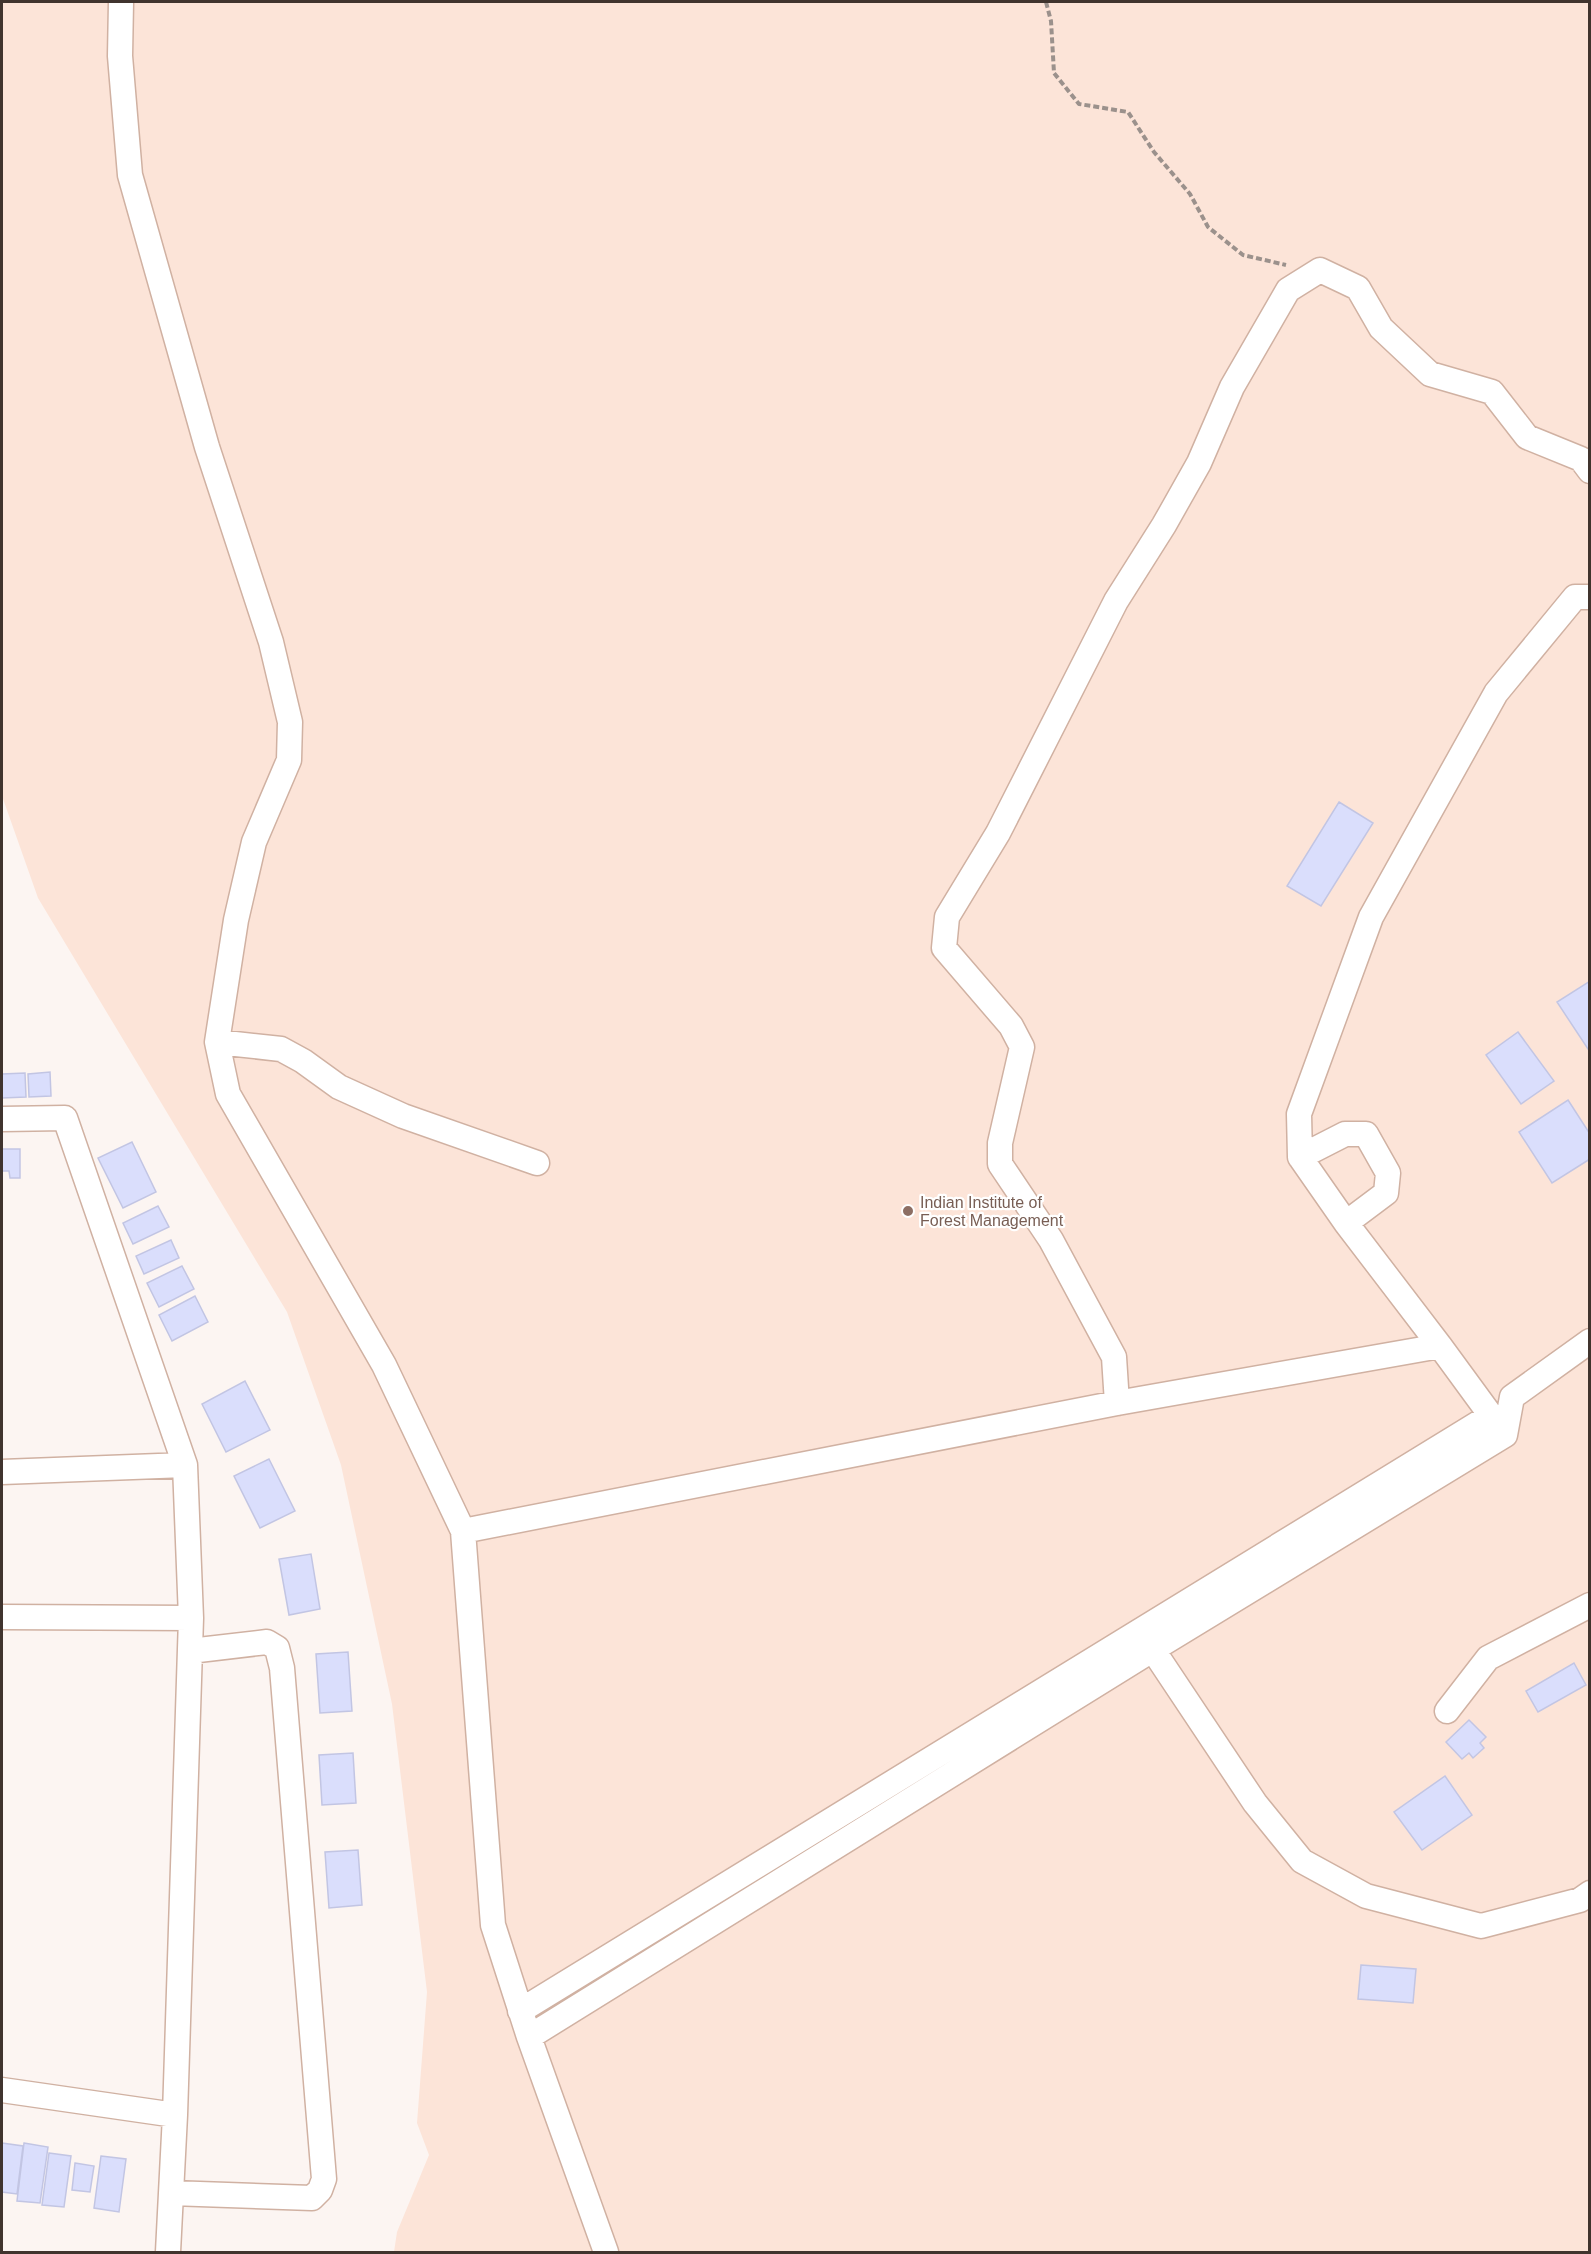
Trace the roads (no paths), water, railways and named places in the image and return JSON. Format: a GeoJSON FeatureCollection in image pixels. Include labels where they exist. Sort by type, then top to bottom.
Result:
{"type":"FeatureCollection","features":[{"type":"Feature","properties":{"kind":"street"},"geometry":{"type":"LineString","coordinates":[[121,2],[120,56],[130,175],[207,447],[271,642],[290,722],[289,760],[254,842],[236,920],[217,1042],[228,1094],[384,1365],[463,1531],[493,1925],[520,2011],[606,2253]]}},
{"type":"Feature","properties":{"kind":"street"},"geometry":{"type":"LineString","coordinates":[[1117,1403],[1114,1357],[1051,1240],[1000,1164],[999,1143],[1022,1047],[1011,1026],[944,948],[947,917],[998,832],[1116,600],[1164,525],[1199,463],[1232,387],[1288,290],[1320,270],[1358,288],[1381,328],[1430,374],[1492,392],[1527,437],[1581,459],[1590,471]]}},
{"type":"Feature","properties":{"kind":"street"},"geometry":{"type":"LineString","coordinates":[[1497,1425],[1346,1223],[1300,1157],[1299,1114],[1371,917],[1496,693],[1575,597],[1590,597]]}},
{"type":"Feature","properties":{"kind":"street"},"geometry":{"type":"LineString","coordinates":[[217,1042],[281,1049],[303,1061],[339,1088],[403,1116],[537,1163]]}},
{"type":"Feature","properties":{"kind":"street"},"geometry":{"type":"LineString","coordinates":[[2,1119],[64,1118],[185,1465],[191,1618],[175,2115],[168,2253]]}},
{"type":"Feature","properties":{"kind":"street"},"geometry":{"type":"LineString","coordinates":[[1300,1157],[1345,1134],[1366,1134],[1388,1173],[1386,1193],[1346,1223]]}},
{"type":"Feature","properties":{"kind":"street"},"geometry":{"type":"LineString","coordinates":[[520,2011],[1146,1640],[1497,1425],[1512,1397],[1590,1341]]}},
{"type":"Feature","properties":{"kind":"street"},"geometry":{"type":"LineString","coordinates":[[463,1531],[1117,1403],[1440,1346]]}},
{"type":"Feature","properties":{"kind":"street"},"geometry":{"type":"LineString","coordinates":[[2,1472],[185,1465]]}},
{"type":"Feature","properties":{"kind":"street"},"geometry":{"type":"LineString","coordinates":[[1447,1712],[1488,1658],[1590,1605]]}},
{"type":"Feature","properties":{"kind":"street"},"geometry":{"type":"LineString","coordinates":[[2,1617],[191,1618]]}},
{"type":"Feature","properties":{"kind":"street"},"geometry":{"type":"LineString","coordinates":[[1146,1640],[1255,1803],[1302,1861],[1366,1896],[1481,1926],[1580,1900],[1590,1893]]}},
{"type":"Feature","properties":{"kind":"street"},"geometry":{"type":"LineString","coordinates":[[529,2037],[1146,1640]]}},
{"type":"Feature","properties":{"kind":"street"},"geometry":{"type":"LineString","coordinates":[[171,2193],[312,2198],[320,2190],[324,2179],[282,1668],[276,1648],[267,1642],[190,1651]]}},
{"type":"Feature","properties":{"kind":"street"},"geometry":{"type":"LineString","coordinates":[[2,2090],[175,2115]]}},
{"type":"Feature","properties":{"kind":"place","name":"Indian Institute of Forest Management"},"geometry":{"type":"Point","coordinates":[908,1211]}}]}
